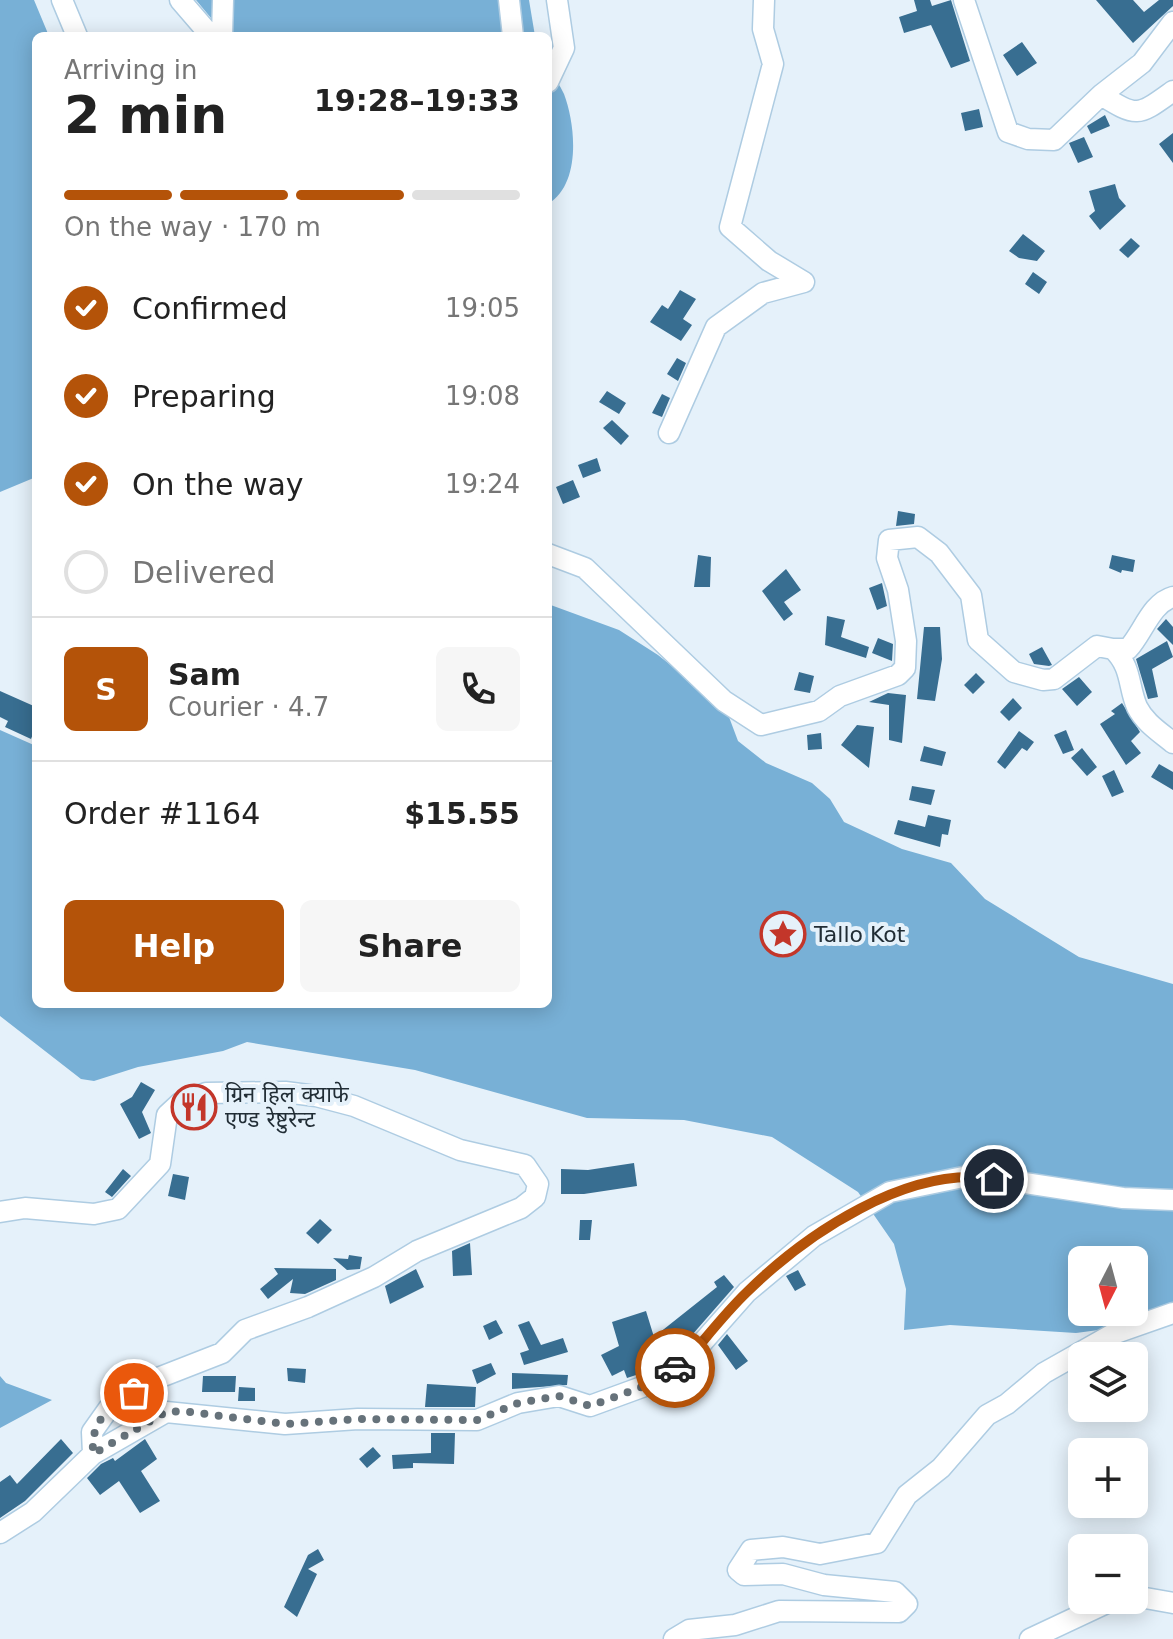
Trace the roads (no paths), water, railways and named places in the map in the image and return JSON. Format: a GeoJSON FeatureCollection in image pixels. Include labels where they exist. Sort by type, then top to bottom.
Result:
{"type":"FeatureCollection","features":[{"type":"Feature","properties":{"kind":"street"},"geometry":{"type":"LineString","coordinates":[[62,0],[75,32]]}},
{"type":"Feature","properties":{"kind":"street"},"geometry":{"type":"LineString","coordinates":[[180,0],[208,32]]}},
{"type":"Feature","properties":{"kind":"street"},"geometry":{"type":"LineString","coordinates":[[222,32],[223,0]]}},
{"type":"Feature","properties":{"kind":"street"},"geometry":{"type":"LineString","coordinates":[[509,0],[513,32]]}},
{"type":"Feature","properties":{"kind":"street"},"geometry":{"type":"LineString","coordinates":[[552,74],[564,48],[557,0]]}},
{"type":"Feature","properties":{"kind":"street"},"geometry":{"type":"LineString","coordinates":[[669,433],[716,327],[763,293],[804,282],[769,261],[730,227],[773,64],[763,29],[764,0]]}},
{"type":"Feature","properties":{"kind":"street"},"geometry":{"type":"LineString","coordinates":[[964,0],[1008,132],[1028,139],[1054,140],[1101,95],[1142,63],[1173,22]]}},
{"type":"Feature","properties":{"kind":"street"},"geometry":{"type":"LineString","coordinates":[[1101,95],[1131,114],[1143,113],[1173,91]]}},
{"type":"Feature","properties":{"kind":"street"},"geometry":{"type":"LineString","coordinates":[[552,556],[585,568],[724,701],[761,725],[819,711],[840,696],[898,675],[905,668],[906,641],[898,590],[887,558],[889,540],[918,537],[939,553],[971,595],[978,640],[1014,672],[1043,680],[1054,679],[1097,646],[1128,649],[1142,635],[1154,610],[1173,597]]}},
{"type":"Feature","properties":{"kind":"street"},"geometry":{"type":"LineString","coordinates":[[1113,649],[1130,673],[1142,714],[1173,743]]}},
{"type":"Feature","properties":{"kind":"street"},"geometry":{"type":"LineString","coordinates":[[0,1212],[25,1208],[94,1214],[118,1209],[160,1164],[167,1115],[180,1103],[206,1093],[285,1092],[354,1106],[460,1150],[525,1165],[538,1184],[535,1197],[521,1208],[417,1251],[374,1277],[308,1307],[245,1330],[222,1353],[146,1386],[109,1408],[92,1432],[93,1454]]}},
{"type":"Feature","properties":{"kind":"street"},"geometry":{"type":"LineString","coordinates":[[0,1533],[33,1512],[93,1454],[166,1412],[182,1411],[285,1424],[358,1419],[477,1420],[518,1403],[559,1396],[590,1406],[642,1387],[686,1361],[747,1292],[814,1236],[890,1192],[973,1175],[1123,1198],[1173,1200]]}},
{"type":"Feature","properties":{"kind":"street"},"geometry":{"type":"LineString","coordinates":[[674,1639],[689,1630],[735,1625],[779,1611],[899,1612],[907,1604],[895,1592],[824,1585],[783,1574],[744,1575],[738,1570],[751,1550],[783,1547],[820,1554],[877,1543],[907,1495],[941,1468],[987,1415],[1044,1373],[1113,1334],[1173,1313]]}},
{"type":"Feature","properties":{"kind":"street"},"geometry":{"type":"LineString","coordinates":[[1148,1599],[1173,1603]]}},
{"type":"Feature","properties":{"kind":"street"},"geometry":{"type":"LineString","coordinates":[[1030,1639],[1083,1614]]}},
{"type":"Feature","properties":{"kind":"place","name":"Tallo Kot"},"geometry":{"type":"Point","coordinates":[783,934]}},
{"type":"Feature","properties":{"kind":"place","name":"ग्रिन हिल क्याफे एण्ड रेष्टुरेन्ट"},"geometry":{"type":"Point","coordinates":[194,1107]}}]}
